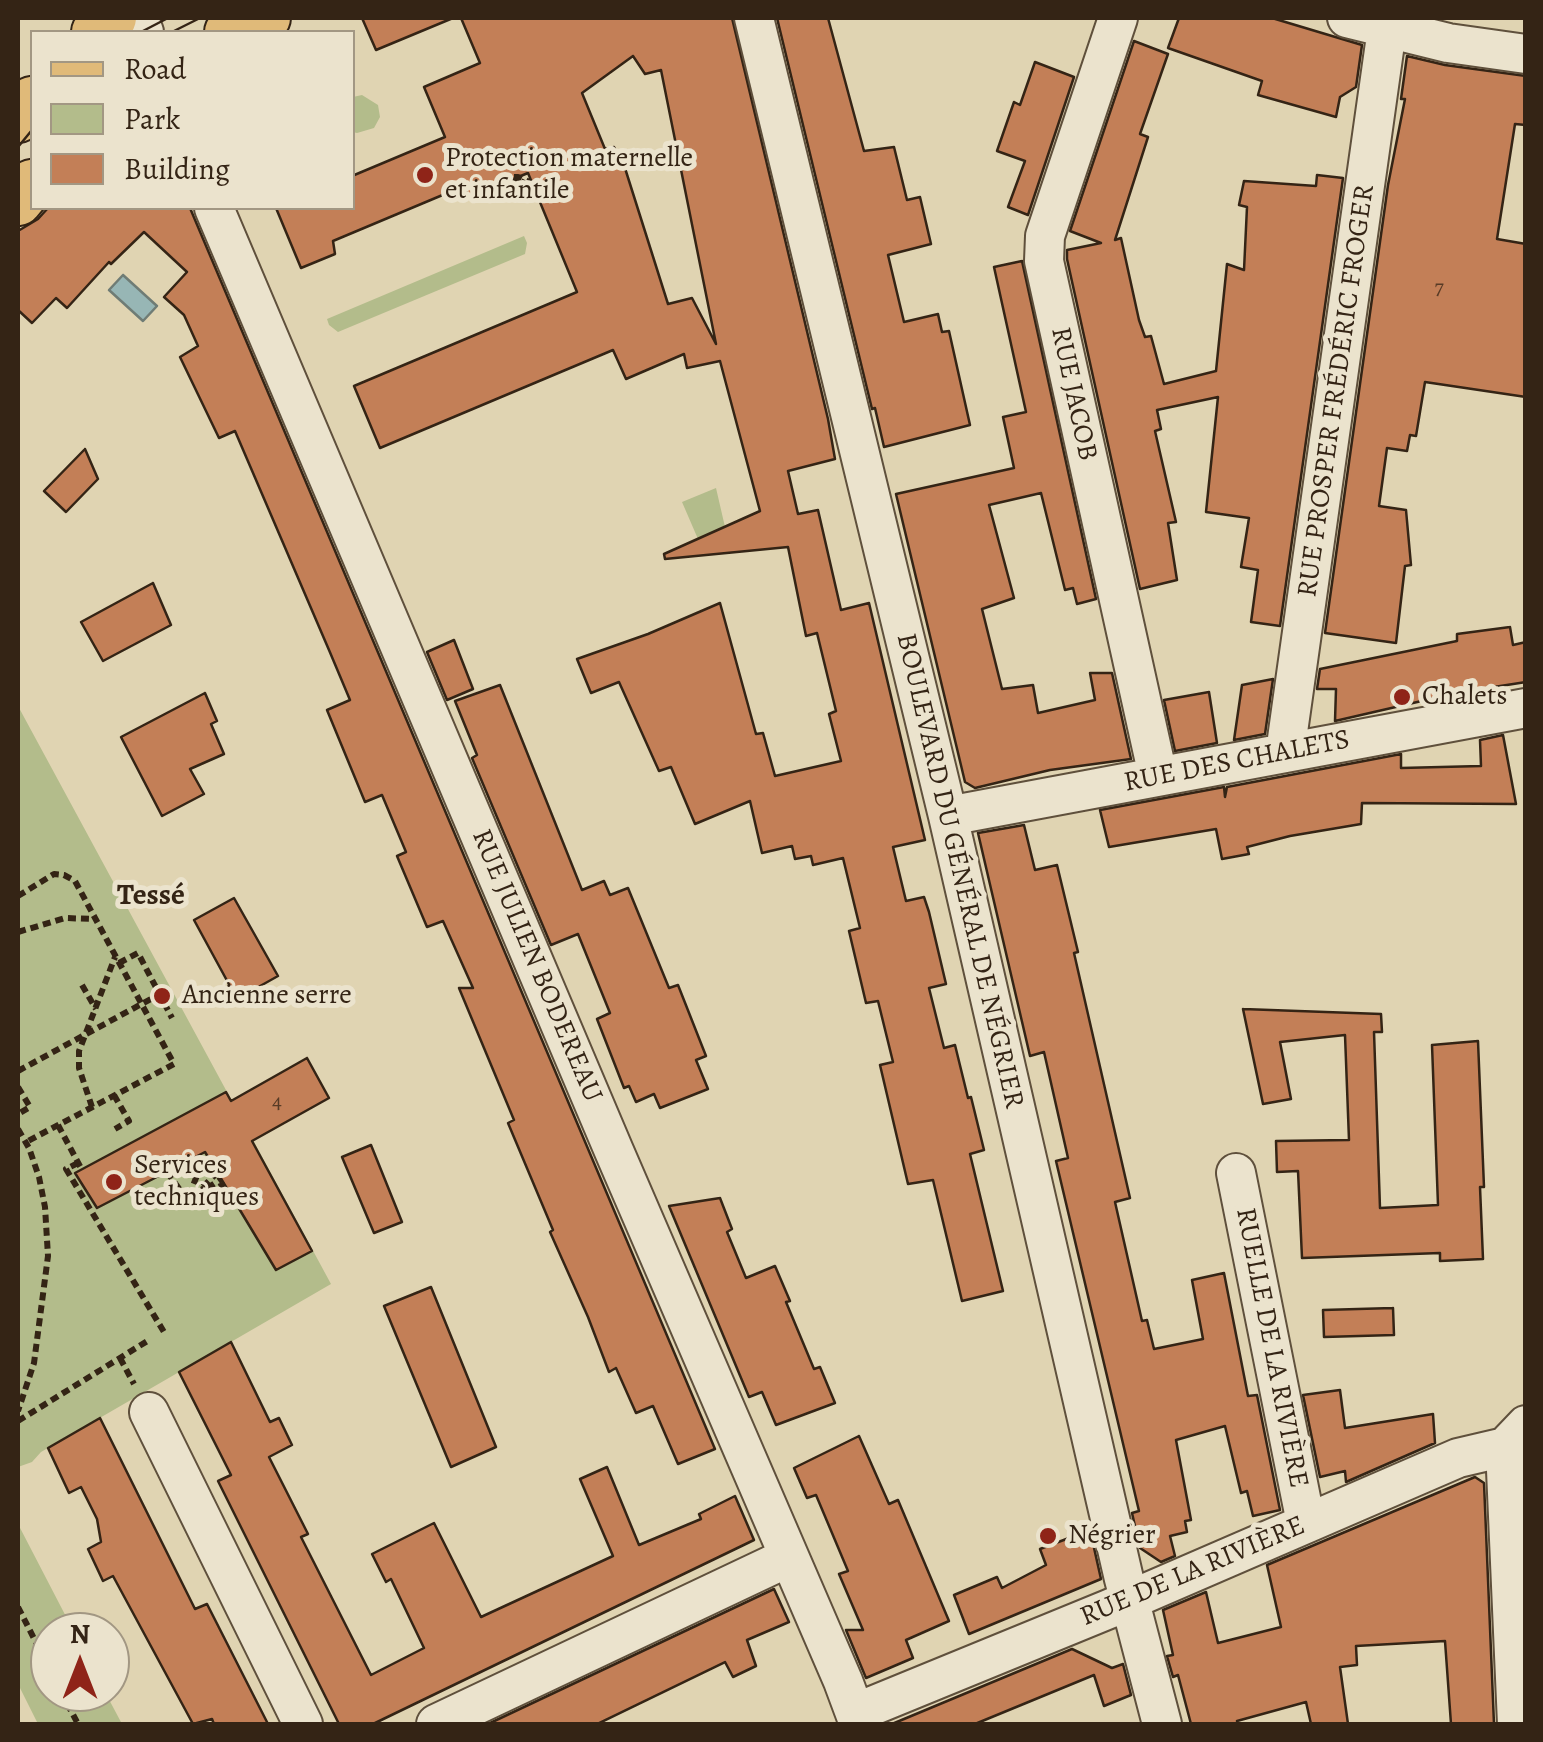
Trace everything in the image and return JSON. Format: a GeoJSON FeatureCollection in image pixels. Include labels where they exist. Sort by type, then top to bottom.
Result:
{"type":"FeatureCollection","features":[{"type":"Feature","properties":{"kind":"main road"},"geometry":{"type":"LineString","coordinates":[[234,30],[266,18]]}},
{"type":"Feature","properties":{"kind":"street","name":"BOULEVARD DU GÉNÉRAL DE NÉGRIER"},"geometry":{"type":"LineString","coordinates":[[754,18],[948,816],[1129,1600],[1162,1724]]}},
{"type":"Feature","properties":{"kind":"street","name":"RUE JACOB"},"geometry":{"type":"LineString","coordinates":[[1118,18],[1045,236],[1044,261],[1158,776]]}},
{"type":"Feature","properties":{"kind":"street"},"geometry":{"type":"LineString","coordinates":[[1347,18],[1448,43],[1526,54]]}},
{"type":"Feature","properties":{"kind":"street"},"geometry":{"type":"LineString","coordinates":[[1448,43],[1476,18]]}},
{"type":"Feature","properties":{"kind":"street","name":"RUE PROSPER FRÉDÉRIC FROGER"},"geometry":{"type":"LineString","coordinates":[[1286,753],[1387,29]]}},
{"type":"Feature","properties":{"kind":"street","name":"RUE JULIEN BODEREAU"},"geometry":{"type":"LineString","coordinates":[[215,210],[856,1718]]}},
{"type":"Feature","properties":{"kind":"street","name":"RUE DES CHALETS"},"geometry":{"type":"LineString","coordinates":[[948,816],[1526,708]]}},
{"type":"Feature","properties":{"kind":"street","name":"RUELLE DE LA RIVIÈRE"},"geometry":{"type":"LineString","coordinates":[[1236,1173],[1306,1523]]}},
{"type":"Feature","properties":{"kind":"street"},"geometry":{"type":"LineString","coordinates":[[149,1412],[304,1724]]}},
{"type":"Feature","properties":{"kind":"street"},"geometry":{"type":"LineString","coordinates":[[1515,1436],[1517,1724]]}},
{"type":"Feature","properties":{"kind":"street","name":"RUE DE LA RIVIÈRE"},"geometry":{"type":"LineString","coordinates":[[856,1718],[1515,1436]]}},
{"type":"Feature","properties":{"kind":"street"},"geometry":{"type":"LineString","coordinates":[[454,1721],[789,1557]]}},
{"type":"Feature","properties":{"kind":"path"},"geometry":{"type":"LineString","coordinates":[[516,196],[517,180]]}},
{"type":"Feature","properties":{"kind":"path"},"geometry":{"type":"LineString","coordinates":[[18,896],[50,875],[64,875],[75,882],[174,1064],[26,1142]]}},
{"type":"Feature","properties":{"kind":"path"},"geometry":{"type":"LineString","coordinates":[[18,932],[64,918],[96,920]]}},
{"type":"Feature","properties":{"kind":"path"},"geometry":{"type":"LineString","coordinates":[[92,1107],[80,1068],[80,1051],[117,960],[138,953],[172,1018]]}},
{"type":"Feature","properties":{"kind":"path"},"geometry":{"type":"LineString","coordinates":[[82,985],[96,1010]]}},
{"type":"Feature","properties":{"kind":"path"},"geometry":{"type":"LineString","coordinates":[[18,1070],[160,994]]}},
{"type":"Feature","properties":{"kind":"path"},"geometry":{"type":"LineString","coordinates":[[33,1062],[39,1071]]}},
{"type":"Feature","properties":{"kind":"path"},"geometry":{"type":"LineString","coordinates":[[18,1086],[30,1107],[18,1114]]}},
{"type":"Feature","properties":{"kind":"path"},"geometry":{"type":"LineString","coordinates":[[114,1095],[128,1122],[115,1129]]}},
{"type":"Feature","properties":{"kind":"path"},"geometry":{"type":"LineString","coordinates":[[58,1125],[80,1166],[66,1169],[80,1186],[164,1332]]}},
{"type":"Feature","properties":{"kind":"path"},"geometry":{"type":"LineString","coordinates":[[18,1129],[39,1177],[48,1256],[34,1363],[18,1412]]}},
{"type":"Feature","properties":{"kind":"path"},"geometry":{"type":"LineString","coordinates":[[188,1201],[203,1160]]}},
{"type":"Feature","properties":{"kind":"path"},"geometry":{"type":"LineString","coordinates":[[166,1172],[188,1201]]}},
{"type":"Feature","properties":{"kind":"path"},"geometry":{"type":"LineString","coordinates":[[188,1201],[221,1179],[188,1201]]}},
{"type":"Feature","properties":{"kind":"path"},"geometry":{"type":"LineString","coordinates":[[18,1422],[150,1340]]}},
{"type":"Feature","properties":{"kind":"path"},"geometry":{"type":"LineString","coordinates":[[18,1607],[30,1631]]}},
{"type":"Feature","properties":{"kind":"green space"},"geometry":{"type":"Polygon","coordinates":[[[362,95],[378,105],[380,117],[374,128],[355,132],[355,97],[362,95]]]}},
{"type":"Feature","properties":{"kind":"green space"},"geometry":{"type":"Polygon","coordinates":[[[524,236],[525,254],[338,332],[329,325],[327,319],[524,236]]]}},
{"type":"Feature","properties":{"kind":"green space"},"geometry":{"type":"Polygon","coordinates":[[[716,488],[725,527],[698,539],[682,502],[716,488]]]}},
{"type":"Feature","properties":{"kind":"green space"},"geometry":{"type":"Polygon","coordinates":[[[18,706],[331,1284],[18,1467],[18,706]]]}},
{"type":"Feature","properties":{"kind":"green space"},"geometry":{"type":"Polygon","coordinates":[[[18,1524],[64,1612],[30,1612],[30,1708],[18,1684],[18,1524]]]}},
{"type":"Feature","properties":{"kind":"green space"},"geometry":{"type":"Polygon","coordinates":[[[32,1712],[116,1712],[122,1724],[38,1724],[32,1712]]]}},
{"type":"Feature","properties":{"kind":"water"},"geometry":{"type":"Polygon","coordinates":[[[123,275],[157,306],[143,321],[109,290],[123,275]]]}},
{"type":"Feature","properties":{"kind":"building"},"geometry":{"type":"Polygon","coordinates":[[[362,18],[453,18],[376,50],[362,18]]]}},
{"type":"Feature","properties":{"kind":"building"},"geometry":{"type":"Polygon","coordinates":[[[461,18],[732,18],[835,459],[788,471],[798,514],[818,510],[841,610],[869,603],[925,840],[893,847],[906,901],[924,897],[929,912],[946,984],[929,988],[944,1048],[955,1045],[984,1150],[970,1154],[1003,1291],[962,1301],[933,1180],[908,1184],[880,1065],[893,1062],[878,1001],[866,1003],[849,931],[860,928],[843,858],[813,865],[811,856],[795,859],[792,846],[762,853],[750,801],[695,824],[671,767],[659,771],[619,682],[591,693],[577,659],[720,603],[756,734],[763,733],[775,776],[841,761],[829,714],[836,711],[817,633],[806,636],[788,547],[665,559],[664,554],[760,511],[720,361],[687,368],[684,354],[626,379],[613,350],[380,448],[354,386],[577,292],[528,173],[469,197],[464,186],[333,241],[335,254],[301,268],[277,210],[355,210],[355,175],[445,137],[424,87],[480,63],[461,18]],[[633,56],[582,93],[605,149],[614,147],[624,165],[668,304],[692,298],[716,344],[661,70],[645,74],[633,56]]]}},
{"type":"Feature","properties":{"kind":"building"},"geometry":{"type":"Polygon","coordinates":[[[777,18],[828,18],[864,151],[894,147],[907,200],[920,197],[931,244],[888,255],[904,322],[938,314],[942,332],[949,331],[970,425],[884,447],[777,18]]]}},
{"type":"Feature","properties":{"kind":"building"},"geometry":{"type":"Polygon","coordinates":[[[1179,18],[1272,18],[1362,45],[1356,87],[1340,97],[1336,117],[1258,95],[1262,81],[1168,48],[1179,18]]]}},
{"type":"Feature","properties":{"kind":"building"},"geometry":{"type":"Polygon","coordinates":[[[1134,41],[1168,54],[1140,134],[1148,137],[1115,240],[1121,238],[1139,320],[1145,337],[1151,336],[1164,384],[1216,371],[1227,264],[1244,270],[1247,207],[1239,205],[1244,181],[1316,186],[1317,175],[1343,178],[1280,626],[1251,622],[1258,570],[1241,567],[1249,518],[1206,512],[1218,397],[1157,410],[1161,429],[1155,431],[1176,522],[1168,523],[1177,580],[1140,589],[1067,259],[1067,250],[1101,243],[1070,231],[1134,41]]]}},
{"type":"Feature","properties":{"kind":"building"},"geometry":{"type":"Polygon","coordinates":[[[1407,56],[1526,76],[1526,125],[1515,124],[1497,239],[1526,244],[1526,397],[1425,382],[1416,436],[1410,435],[1407,451],[1387,448],[1379,506],[1406,510],[1411,565],[1405,566],[1396,643],[1325,633],[1388,185],[1405,99],[1401,99],[1407,56]]]}},
{"type":"Feature","properties":{"kind":"building"},"geometry":{"type":"Polygon","coordinates":[[[1035,62],[1074,77],[1028,215],[1008,207],[1025,161],[997,151],[1014,102],[1020,105],[1035,62]]]}},
{"type":"Feature","properties":{"kind":"building"},"geometry":{"type":"Polygon","coordinates":[[[46,210],[191,210],[715,1449],[678,1464],[653,1406],[636,1413],[616,1368],[609,1372],[550,1232],[553,1230],[508,1123],[514,1120],[459,988],[473,988],[443,921],[427,927],[397,856],[406,852],[382,795],[365,802],[327,710],[350,700],[235,431],[219,438],[180,357],[198,346],[184,315],[164,297],[187,272],[144,232],[109,262],[67,308],[56,298],[32,323],[18,310],[18,231],[46,210]]]}},
{"type":"Feature","properties":{"kind":"building"},"geometry":{"type":"Polygon","coordinates":[[[1022,261],[1096,599],[1077,604],[1073,588],[1065,590],[1041,493],[989,505],[1014,598],[982,609],[1002,689],[1033,685],[1038,713],[1095,700],[1090,673],[1112,673],[1131,759],[1050,770],[975,788],[965,782],[896,494],[1014,468],[1003,417],[1026,412],[994,267],[1022,261]]]}},
{"type":"Feature","properties":{"kind":"building"},"geometry":{"type":"Polygon","coordinates":[[[85,449],[98,479],[66,512],[44,491],[85,449]]]}},
{"type":"Feature","properties":{"kind":"building"},"geometry":{"type":"Polygon","coordinates":[[[153,583],[171,625],[103,661],[81,622],[153,583]]]}},
{"type":"Feature","properties":{"kind":"building"},"geometry":{"type":"Polygon","coordinates":[[[1510,627],[1513,645],[1526,642],[1526,682],[1335,721],[1336,689],[1317,689],[1320,669],[1457,641],[1457,634],[1510,627]]]}},
{"type":"Feature","properties":{"kind":"building"},"geometry":{"type":"Polygon","coordinates":[[[454,640],[473,689],[447,700],[427,652],[454,640]]]}},
{"type":"Feature","properties":{"kind":"building"},"geometry":{"type":"Polygon","coordinates":[[[1273,679],[1265,734],[1234,740],[1242,685],[1273,679]]]}},
{"type":"Feature","properties":{"kind":"building"},"geometry":{"type":"Polygon","coordinates":[[[500,685],[582,890],[604,881],[610,895],[628,888],[669,988],[678,985],[706,1056],[696,1060],[708,1089],[660,1108],[654,1094],[636,1102],[629,1086],[624,1088],[597,1019],[610,1013],[578,934],[551,945],[472,758],[477,755],[455,701],[500,685]]]}},
{"type":"Feature","properties":{"kind":"building"},"geometry":{"type":"Polygon","coordinates":[[[1209,692],[1217,743],[1175,751],[1164,700],[1209,692]]]}},
{"type":"Feature","properties":{"kind":"building"},"geometry":{"type":"Polygon","coordinates":[[[205,693],[217,721],[211,724],[224,754],[190,769],[204,794],[162,816],[121,737],[205,693]]]}},
{"type":"Feature","properties":{"kind":"building"},"geometry":{"type":"Polygon","coordinates":[[[1503,735],[1516,804],[1362,803],[1361,824],[1247,847],[1249,854],[1222,859],[1216,829],[1109,847],[1100,810],[1224,787],[1225,797],[1227,787],[1401,754],[1401,768],[1481,766],[1480,740],[1503,735]]]}},
{"type":"Feature","properties":{"kind":"building"},"geometry":{"type":"Polygon","coordinates":[[[1024,825],[1035,870],[1057,865],[1078,952],[1074,953],[1130,1198],[1115,1202],[1142,1321],[1147,1320],[1154,1349],[1203,1339],[1192,1280],[1224,1273],[1248,1396],[1257,1395],[1280,1510],[1253,1516],[1247,1491],[1241,1493],[1225,1426],[1176,1440],[1191,1520],[1185,1521],[1187,1532],[1170,1536],[1175,1556],[1161,1562],[1140,1548],[1132,1513],[1139,1511],[1056,1161],[1068,1158],[1044,1052],[1030,1056],[978,833],[1024,825]]]}},
{"type":"Feature","properties":{"kind":"building"},"geometry":{"type":"Polygon","coordinates":[[[234,898],[278,976],[237,999],[194,920],[234,898]]]}},
{"type":"Feature","properties":{"kind":"building"},"geometry":{"type":"Polygon","coordinates":[[[1243,1009],[1381,1014],[1382,1032],[1374,1032],[1380,1208],[1438,1205],[1432,1045],[1478,1041],[1483,1259],[1440,1261],[1440,1253],[1302,1258],[1298,1171],[1277,1172],[1276,1141],[1349,1140],[1345,1035],[1280,1042],[1291,1099],[1263,1104],[1243,1009]]]}},
{"type":"Feature","properties":{"kind":"building","name":"Services techniques"},"geometry":{"type":"Polygon","coordinates":[[[307,1058],[329,1098],[252,1141],[312,1251],[276,1270],[205,1152],[97,1208],[75,1173],[226,1092],[231,1101],[307,1058]]]}},
{"type":"Feature","properties":{"kind":"building"},"geometry":{"type":"Polygon","coordinates":[[[371,1145],[402,1222],[374,1233],[342,1157],[371,1145]]]}},
{"type":"Feature","properties":{"kind":"building"},"geometry":{"type":"Polygon","coordinates":[[[720,1198],[732,1229],[727,1232],[746,1278],[775,1266],[814,1369],[820,1367],[835,1403],[776,1425],[762,1392],[749,1397],[669,1206],[720,1198]]]}},
{"type":"Feature","properties":{"kind":"building"},"geometry":{"type":"Polygon","coordinates":[[[431,1287],[496,1447],[451,1467],[384,1306],[431,1287]]]}},
{"type":"Feature","properties":{"kind":"building"},"geometry":{"type":"Polygon","coordinates":[[[1393,1308],[1394,1335],[1324,1337],[1323,1310],[1393,1308]]]}},
{"type":"Feature","properties":{"kind":"building"},"geometry":{"type":"Polygon","coordinates":[[[231,1342],[270,1422],[279,1418],[292,1445],[269,1457],[308,1534],[301,1537],[371,1675],[424,1648],[391,1579],[386,1582],[372,1554],[434,1523],[481,1617],[613,1556],[580,1479],[607,1467],[639,1545],[701,1519],[699,1514],[735,1496],[754,1540],[373,1724],[339,1724],[218,1481],[231,1475],[179,1372],[231,1342]]]}},
{"type":"Feature","properties":{"kind":"building"},"geometry":{"type":"Polygon","coordinates":[[[1340,1390],[1345,1428],[1433,1414],[1435,1443],[1346,1482],[1345,1471],[1320,1477],[1303,1395],[1340,1390]]]}},
{"type":"Feature","properties":{"kind":"building"},"geometry":{"type":"Polygon","coordinates":[[[100,1418],[195,1609],[207,1604],[268,1724],[214,1724],[212,1719],[193,1724],[113,1576],[103,1581],[88,1549],[101,1542],[97,1519],[81,1487],[69,1493],[48,1448],[100,1418]]]}},
{"type":"Feature","properties":{"kind":"building"},"geometry":{"type":"Polygon","coordinates":[[[859,1436],[889,1504],[898,1500],[949,1621],[906,1640],[913,1658],[866,1678],[846,1630],[863,1630],[839,1574],[848,1571],[816,1495],[807,1498],[794,1468],[859,1436]]]}},
{"type":"Feature","properties":{"kind":"building"},"geometry":{"type":"Polygon","coordinates":[[[1475,1477],[1484,1483],[1494,1724],[1451,1724],[1445,1641],[1356,1646],[1357,1665],[1340,1667],[1348,1724],[1311,1724],[1306,1702],[1237,1721],[1238,1724],[1191,1724],[1178,1675],[1173,1677],[1167,1656],[1173,1655],[1163,1610],[1206,1592],[1218,1643],[1281,1627],[1267,1565],[1475,1477]]]}},
{"type":"Feature","properties":{"kind":"building"},"geometry":{"type":"Polygon","coordinates":[[[1090,1530],[1101,1579],[969,1634],[954,1595],[997,1577],[1002,1588],[1046,1565],[1040,1549],[1090,1530]]]}},
{"type":"Feature","properties":{"kind":"building"},"geometry":{"type":"Polygon","coordinates":[[[774,1589],[789,1622],[747,1640],[756,1666],[733,1677],[725,1662],[597,1724],[488,1724],[774,1589]]]}},
{"type":"Feature","properties":{"kind":"building"},"geometry":{"type":"Polygon","coordinates":[[[1072,1649],[1112,1668],[1123,1664],[1131,1695],[1104,1706],[1094,1675],[975,1724],[892,1724],[1072,1649]]]}},
{"type":"Feature","properties":{"kind":"tram line"},"geometry":{"type":"LineString","coordinates":[[145,30],[168,18]]}},
{"type":"Feature","properties":{"kind":"tram line"},"geometry":{"type":"LineString","coordinates":[[176,30],[200,18]]}},
{"type":"Feature","properties":{"kind":"tram line"},"geometry":{"type":"LineString","coordinates":[[18,147],[30,132]]}},
{"type":"Feature","properties":{"kind":"place","name":"Protection maternelle et infantile"},"geometry":{"type":"Point","coordinates":[425,175]}},
{"type":"Feature","properties":{"kind":"place","name":"Chalets"},"geometry":{"type":"Point","coordinates":[1402,697]}},
{"type":"Feature","properties":{"kind":"place","name":"Ancienne serre"},"geometry":{"type":"Point","coordinates":[162,996]}},
{"type":"Feature","properties":{"kind":"place","name":"Services techniques"},"geometry":{"type":"Point","coordinates":[114,1182]}},
{"type":"Feature","properties":{"kind":"place","name":"Négrier"},"geometry":{"type":"Point","coordinates":[1048,1536]}},
{"type":"Feature","properties":{"kind":"district","name":"Tessé"},"geometry":{"type":"Point","coordinates":[151,897]}}]}
